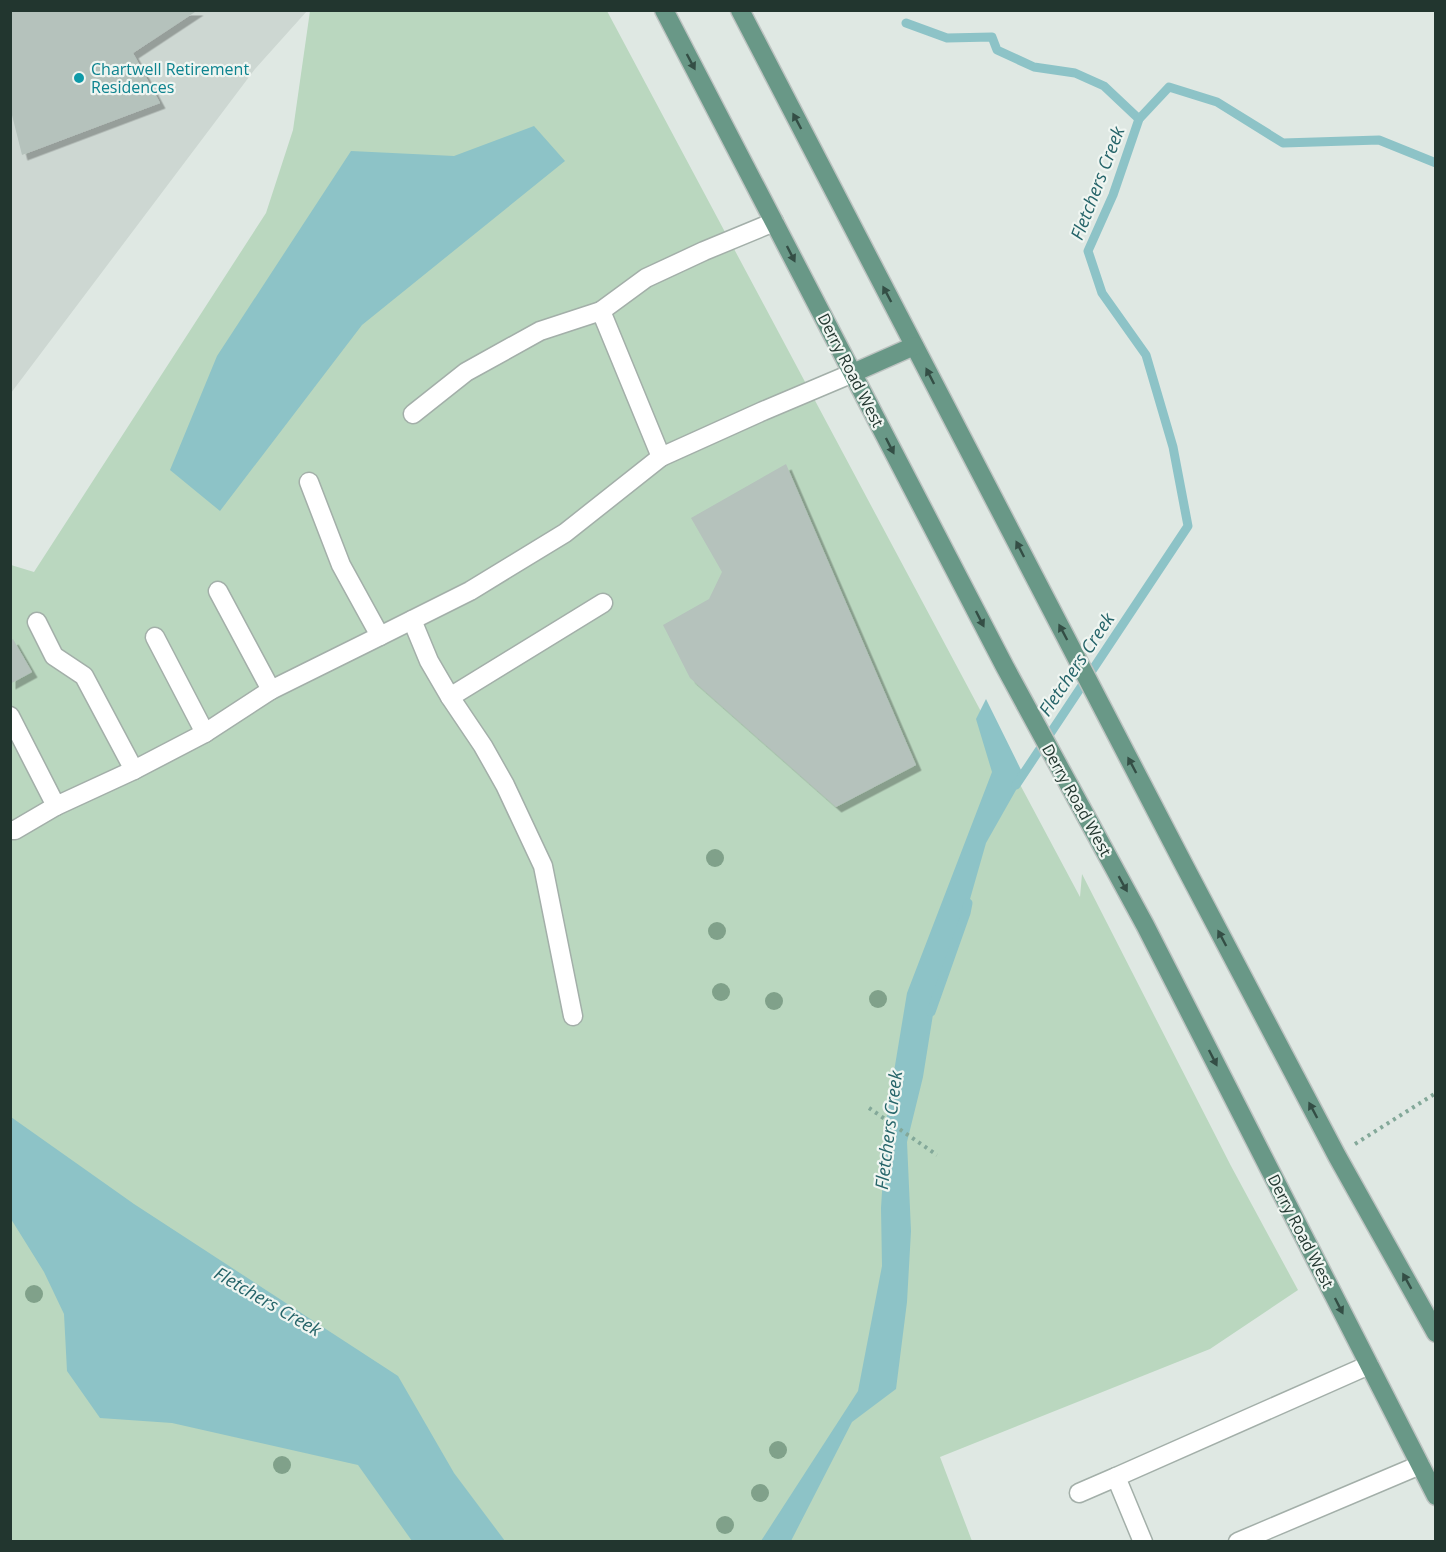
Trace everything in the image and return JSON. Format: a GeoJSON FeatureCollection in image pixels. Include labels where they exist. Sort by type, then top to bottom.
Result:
{"type":"FeatureCollection","features":[{"type":"Feature","properties":{"kind":"main road","name":"Derry Road West"},"geometry":{"type":"LineString","coordinates":[[664,10],[1005,667],[1145,925],[1436,1496]]}},
{"type":"Feature","properties":{"kind":"main road"},"geometry":{"type":"LineString","coordinates":[[740,10],[1046,602],[1337,1156],[1436,1333]]}},
{"type":"Feature","properties":{"kind":"main road"},"geometry":{"type":"LineString","coordinates":[[853,373],[914,346]]}},
{"type":"Feature","properties":{"kind":"lane"},"geometry":{"type":"LineString","coordinates":[[413,414],[466,372],[540,331],[601,310],[646,278],[774,222]]}},
{"type":"Feature","properties":{"kind":"lane"},"geometry":{"type":"LineString","coordinates":[[601,310],[661,457]]}},
{"type":"Feature","properties":{"kind":"lane"},"geometry":{"type":"LineString","coordinates":[[10,830],[15,830],[56,806],[205,734],[271,690],[470,591],[565,533],[661,457],[853,373]]}},
{"type":"Feature","properties":{"kind":"lane"},"geometry":{"type":"LineString","coordinates":[[309,482],[341,565],[380,636]]}},
{"type":"Feature","properties":{"kind":"lane"},"geometry":{"type":"LineString","coordinates":[[218,591],[271,690]]}},
{"type":"Feature","properties":{"kind":"lane"},"geometry":{"type":"LineString","coordinates":[[450,697],[603,603]]}},
{"type":"Feature","properties":{"kind":"lane"},"geometry":{"type":"LineString","coordinates":[[412,620],[429,661],[505,785],[543,866],[573,1016]]}},
{"type":"Feature","properties":{"kind":"lane"},"geometry":{"type":"LineString","coordinates":[[37,622],[54,656],[84,676],[134,770]]}},
{"type":"Feature","properties":{"kind":"lane"},"geometry":{"type":"LineString","coordinates":[[155,638],[205,734]]}},
{"type":"Feature","properties":{"kind":"lane"},"geometry":{"type":"LineString","coordinates":[[10,716],[16,741],[56,806]]}},
{"type":"Feature","properties":{"kind":"lane"},"geometry":{"type":"LineString","coordinates":[[1079,1493],[1369,1365]]}},
{"type":"Feature","properties":{"kind":"lane"},"geometry":{"type":"LineString","coordinates":[[1238,1542],[1420,1465]]}},
{"type":"Feature","properties":{"kind":"lane"},"geometry":{"type":"LineString","coordinates":[[1116,1477],[1143,1542]]}},
{"type":"Feature","properties":{"kind":"path"},"geometry":{"type":"LineString","coordinates":[[1337,1156],[1436,1093]]}},
{"type":"Feature","properties":{"kind":"path"},"geometry":{"type":"LineString","coordinates":[[869,1108],[937,1155]]}},
{"type":"Feature","properties":{"kind":"shaded area"},"geometry":{"type":"Polygon","coordinates":[[[11,11],[307,11],[255,69],[11,393],[11,11]]]}},
{"type":"Feature","properties":{"kind":"green space"},"geometry":{"type":"Polygon","coordinates":[[[310,11],[607,11],[1080,897],[1082,874],[1231,1166],[1298,1290],[1210,1349],[940,1457],[972,1541],[11,1542],[11,565],[34,572],[266,213],[293,130],[310,11]]]}},
{"type":"Feature","properties":{"kind":"water"},"geometry":{"type":"Polygon","coordinates":[[[534,126],[565,161],[362,325],[220,511],[170,470],[217,356],[351,151],[454,156],[534,126]]]}},
{"type":"Feature","properties":{"kind":"water"},"geometry":{"type":"Polygon","coordinates":[[[986,699],[1024,776],[986,843],[966,913],[939,977],[923,1077],[907,1142],[911,1231],[907,1302],[896,1389],[852,1422],[791,1541],[761,1541],[858,1391],[882,1266],[881,1208],[887,1114],[907,993],[992,772],[976,719],[986,699]]]}},
{"type":"Feature","properties":{"kind":"water"},"geometry":{"type":"Polygon","coordinates":[[[11,1117],[134,1204],[398,1376],[454,1473],[505,1541],[412,1541],[358,1465],[172,1423],[100,1418],[67,1371],[64,1314],[44,1272],[11,1219],[11,1117]]]}},
{"type":"Feature","properties":{"kind":"building","name":"Chartwell Retirement Residences"},"geometry":{"type":"Polygon","coordinates":[[[10,10],[198,10],[133,53],[160,103],[22,155],[10,107],[10,10]]]}},
{"type":"Feature","properties":{"kind":"building"},"geometry":{"type":"Polygon","coordinates":[[[786,464],[916,765],[836,807],[690,678],[663,625],[709,599],[722,572],[691,518],[786,464]]]}},
{"type":"Feature","properties":{"kind":"building"},"geometry":{"type":"Polygon","coordinates":[[[13,639],[32,672],[10,684],[10,641],[13,639]]]}},
{"type":"Feature","properties":{"kind":"waterway"},"geometry":{"type":"LineString","coordinates":[[906,23],[947,38],[992,37],[997,50],[1034,67],[1075,73],[1104,86],[1139,119]]}},
{"type":"Feature","properties":{"kind":"waterway","name":"Fletchers Creek"},"geometry":{"type":"LineString","coordinates":[[1016,785],[1188,526],[1173,447],[1146,355],[1102,293],[1088,251],[1113,195],[1139,119],[1169,87],[1217,102],[1283,143],[1379,140],[1436,163]]}},
{"type":"Feature","properties":{"kind":"waterway","name":"Fletchers Creek"},"geometry":{"type":"LineString","coordinates":[[931,1012],[968,903]]}},
{"type":"Feature","properties":{"kind":"place","name":"Chartwell Retirement Residences"},"geometry":{"type":"Point","coordinates":[79,78]}}]}
